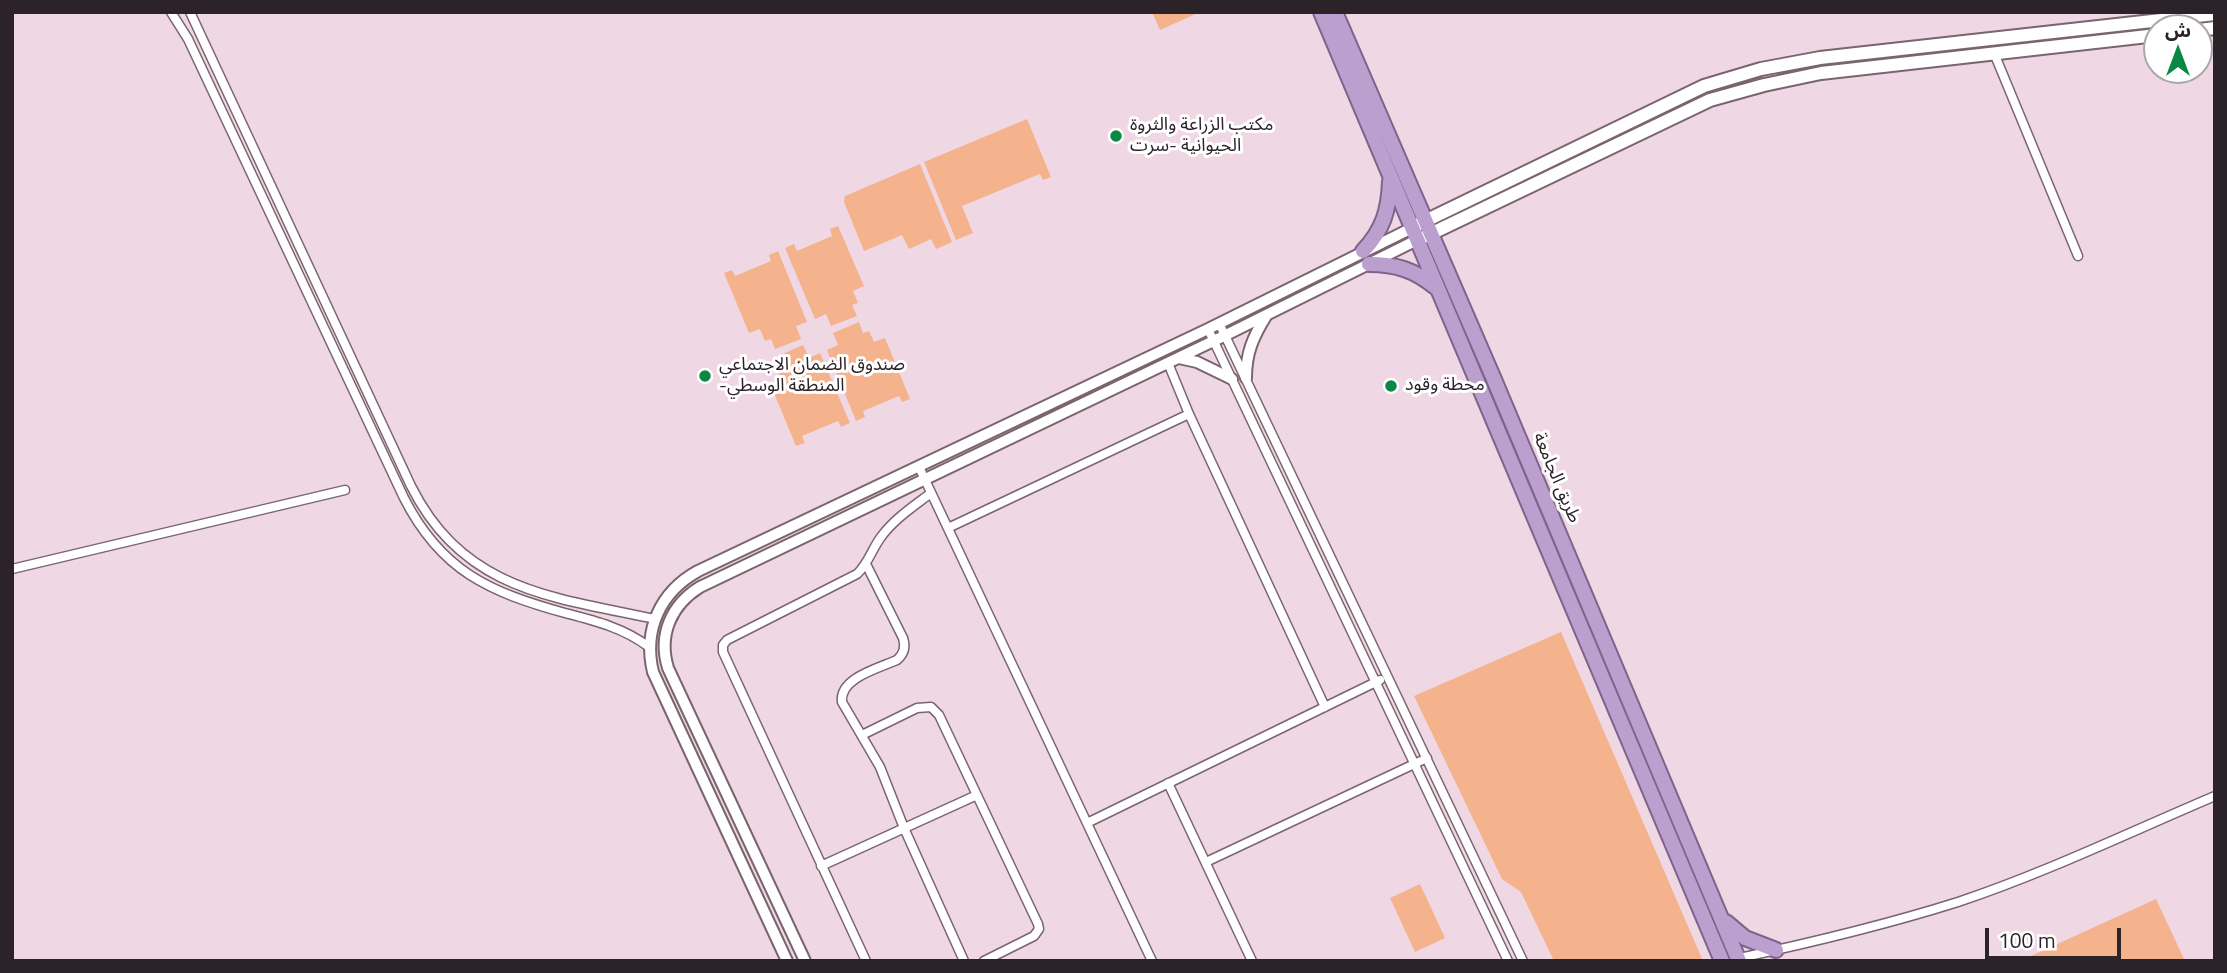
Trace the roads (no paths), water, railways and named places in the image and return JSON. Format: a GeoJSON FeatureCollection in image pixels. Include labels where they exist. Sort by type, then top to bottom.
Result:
{"type":"FeatureCollection","features":[{"type":"Feature","properties":{"kind":"highway","name":"طريق الجامعة"},"geometry":{"type":"LineString","coordinates":[[1321,12],[1590,649],[1735,960]]}},
{"type":"Feature","properties":{"kind":"highway","name":"طريق الجامعة"},"geometry":{"type":"LineString","coordinates":[[1335,12],[1493,377],[1721,917],[1735,960]]}},
{"type":"Feature","properties":{"kind":"highway"},"geometry":{"type":"LineString","coordinates":[[1390,176],[1390,198],[1383,225],[1366,258],[1411,271],[1438,288]]}},
{"type":"Feature","properties":{"kind":"highway"},"geometry":{"type":"LineString","coordinates":[[1478,384],[1493,377]]}},
{"type":"Feature","properties":{"kind":"highway"},"geometry":{"type":"LineString","coordinates":[[1590,649],[1604,642]]}},
{"type":"Feature","properties":{"kind":"highway"},"geometry":{"type":"LineString","coordinates":[[1721,917],[1745,939],[1778,952]]}},
{"type":"Feature","properties":{"kind":"main road"},"geometry":{"type":"LineString","coordinates":[[1415,234],[1704,86],[1761,69],[1820,58],[2215,14]]}},
{"type":"Feature","properties":{"kind":"main road"},"geometry":{"type":"LineString","coordinates":[[1429,227],[1710,100],[1792,78],[2143,37]]}},
{"type":"Feature","properties":{"kind":"street"},"geometry":{"type":"LineString","coordinates":[[171,12],[188,39],[404,498],[427,536],[459,568],[497,591],[525,602],[614,626],[649,647],[664,647]]}},
{"type":"Feature","properties":{"kind":"street"},"geometry":{"type":"LineString","coordinates":[[190,12],[411,486],[431,521],[457,551],[478,567],[501,579],[552,596],[654,619]]}},
{"type":"Feature","properties":{"kind":"street"},"geometry":{"type":"LineString","coordinates":[[1994,54],[2078,256]]}},
{"type":"Feature","properties":{"kind":"street"},"geometry":{"type":"LineString","coordinates":[[787,961],[656,680],[649,647],[654,619],[668,594],[698,571],[1208,328],[1415,234]]}},
{"type":"Feature","properties":{"kind":"street"},"geometry":{"type":"LineString","coordinates":[[805,961],[670,674],[664,647],[668,623],[679,604],[700,587],[1266,315],[1366,258]]}},
{"type":"Feature","properties":{"kind":"street"},"geometry":{"type":"LineString","coordinates":[[1246,378],[1246,360],[1250,345],[1266,315]]}},
{"type":"Feature","properties":{"kind":"street"},"geometry":{"type":"LineString","coordinates":[[1219,323],[1523,961]]}},
{"type":"Feature","properties":{"kind":"street"},"geometry":{"type":"LineString","coordinates":[[1208,328],[1508,961]]}},
{"type":"Feature","properties":{"kind":"street"},"geometry":{"type":"LineString","coordinates":[[1174,360],[1197,362],[1232,379]]}},
{"type":"Feature","properties":{"kind":"street"},"geometry":{"type":"LineString","coordinates":[[1174,360],[1189,414],[1325,707]]}},
{"type":"Feature","properties":{"kind":"street"},"geometry":{"type":"LineString","coordinates":[[948,528],[1189,414]]}},
{"type":"Feature","properties":{"kind":"street"},"geometry":{"type":"LineString","coordinates":[[919,467],[1152,961]]}},
{"type":"Feature","properties":{"kind":"street"},"geometry":{"type":"LineString","coordinates":[[12,569],[345,490]]}},
{"type":"Feature","properties":{"kind":"street"},"geometry":{"type":"LineString","coordinates":[[866,961],[723,652],[723,645],[727,640],[851,578],[866,564],[888,528],[931,493]]}},
{"type":"Feature","properties":{"kind":"street"},"geometry":{"type":"LineString","coordinates":[[866,564],[905,646],[897,660],[851,682],[843,691],[842,702],[884,777],[964,961]]}},
{"type":"Feature","properties":{"kind":"street"},"geometry":{"type":"LineString","coordinates":[[668,594],[679,604]]}},
{"type":"Feature","properties":{"kind":"street"},"geometry":{"type":"LineString","coordinates":[[1087,822],[1388,677]]}},
{"type":"Feature","properties":{"kind":"street"},"geometry":{"type":"LineString","coordinates":[[862,735],[916,708],[931,708],[939,715],[1038,929],[1034,936],[984,961]]}},
{"type":"Feature","properties":{"kind":"street"},"geometry":{"type":"LineString","coordinates":[[1206,862],[1427,758]]}},
{"type":"Feature","properties":{"kind":"street"},"geometry":{"type":"LineString","coordinates":[[1168,783],[1252,961]]}},
{"type":"Feature","properties":{"kind":"street"},"geometry":{"type":"LineString","coordinates":[[821,866],[977,795]]}},
{"type":"Feature","properties":{"kind":"street"},"geometry":{"type":"LineString","coordinates":[[1735,960],[1778,952],[1959,901],[2215,796]]}},
{"type":"Feature","properties":{"kind":"street"},"geometry":{"type":"LineString","coordinates":[[1735,960],[1778,952]]}},
{"type":"Feature","properties":{"kind":"place","name":"مكتب الزراعة والثروة الحيوانية -سرت"},"geometry":{"type":"Point","coordinates":[1116,136]}},
{"type":"Feature","properties":{"kind":"place","name":"صندوق الضمان الاجتماعي -المنطقة الوسطي"},"geometry":{"type":"Point","coordinates":[705,376]}},
{"type":"Feature","properties":{"kind":"place","name":"محطة وقود"},"geometry":{"type":"Point","coordinates":[1391,386]}}]}
